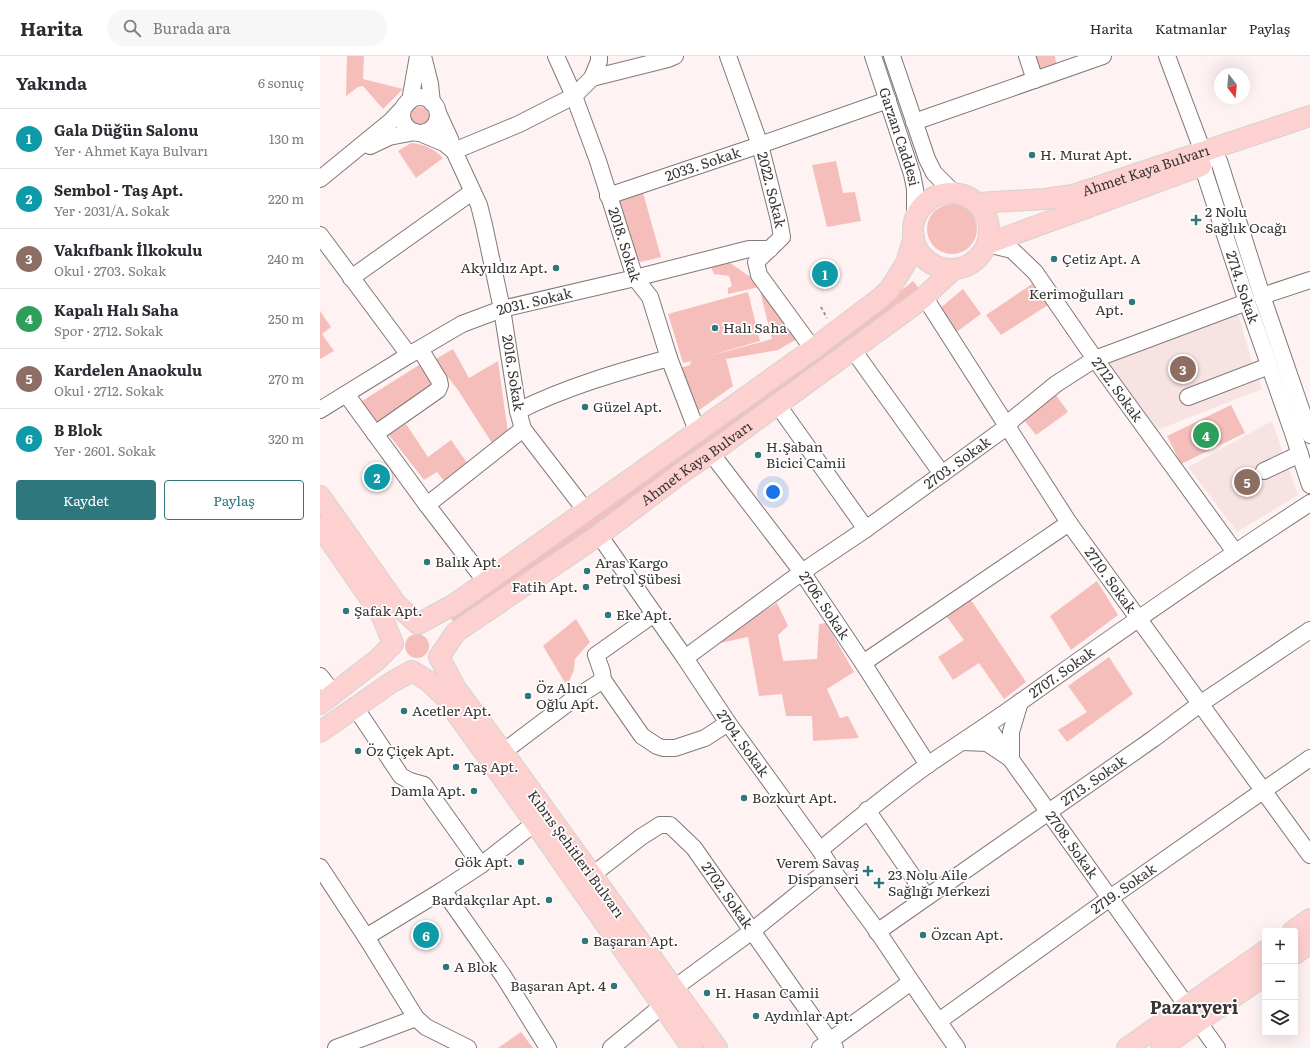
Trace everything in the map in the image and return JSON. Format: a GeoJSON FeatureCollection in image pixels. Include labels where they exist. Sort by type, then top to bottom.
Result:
{"type":"FeatureCollection","features":[{"type":"Feature","properties":{"kind":"main road","name":"Ahmet Kaya Bulvarı"},"geometry":{"type":"LineString","coordinates":[[987,244],[1208,160],[1310,116]]}},
{"type":"Feature","properties":{"kind":"main road","name":"Ahmet Kaya Bulvarı"},"geometry":{"type":"LineString","coordinates":[[977,203],[1045,199],[1073,195],[1208,160],[1310,129]]}},
{"type":"Feature","properties":{"kind":"main road"},"geometry":{"type":"LineString","coordinates":[[954,193],[966,196],[977,203],[984,212],[988,222],[989,233],[987,244],[982,254],[974,262],[965,267],[954,269],[942,268],[932,264],[922,256],[916,247],[914,228],[920,210],[926,202],[944,194],[954,193]]}},
{"type":"Feature","properties":{"kind":"main road","name":"Ahmet Kaya Bulvarı"},"geometry":{"type":"LineString","coordinates":[[418,624],[454,605],[813,349],[880,298],[889,290],[906,263],[914,228]]}},
{"type":"Feature","properties":{"kind":"main road","name":"Ahmet Kaya Bulvarı"},"geometry":{"type":"LineString","coordinates":[[439,656],[456,632],[599,535],[687,469],[853,350],[922,299],[954,269]]}},
{"type":"Feature","properties":{"kind":"main road"},"geometry":{"type":"LineString","coordinates":[[320,496],[397,605],[418,624]]}},
{"type":"Feature","properties":{"kind":"main road"},"geometry":{"type":"LineString","coordinates":[[320,526],[382,616],[393,644]]}},
{"type":"Feature","properties":{"kind":"main road"},"geometry":{"type":"LineString","coordinates":[[411,624],[418,624],[426,625],[432,629],[437,635],[441,649],[435,663],[421,671],[412,671],[406,669],[396,659],[393,652],[393,644],[399,632],[405,627],[411,624]]}},
{"type":"Feature","properties":{"kind":"main road"},"geometry":{"type":"LineString","coordinates":[[327,699],[378,660],[393,644]]}},
{"type":"Feature","properties":{"kind":"main road","name":"Kıbrıs Şehitleri Bulvarı"},"geometry":{"type":"LineString","coordinates":[[439,656],[455,687],[717,1048]]}},
{"type":"Feature","properties":{"kind":"main road"},"geometry":{"type":"LineString","coordinates":[[320,732],[392,682],[412,671]]}},
{"type":"Feature","properties":{"kind":"main road","name":"Kıbrıs Şehitleri Bulvarı"},"geometry":{"type":"LineString","coordinates":[[412,671],[428,680],[444,696],[692,1048]]}},
{"type":"Feature","properties":{"kind":"main road"},"geometry":{"type":"LineString","coordinates":[[1298,928],[1310,919]]}},
{"type":"Feature","properties":{"kind":"main road"},"geometry":{"type":"LineString","coordinates":[[1161,1048],[1193,1014],[1262,954]]}},
{"type":"Feature","properties":{"kind":"main road"},"geometry":{"type":"LineString","coordinates":[[1127,1048],[1262,977]]}},
{"type":"Feature","properties":{"kind":"street"},"geometry":{"type":"LineString","coordinates":[[418,56],[408,103],[402,116],[403,121],[406,126],[418,133],[444,143],[454,151],[519,124],[574,96],[592,78],[599,60],[599,56]]}},
{"type":"Feature","properties":{"kind":"street"},"geometry":{"type":"LineString","coordinates":[[347,157],[389,137],[426,132],[435,125],[437,119],[423,56]]}},
{"type":"Feature","properties":{"kind":"street","name":"2018. Sokak"},"geometry":{"type":"LineString","coordinates":[[556,56],[574,96],[598,161],[635,278],[650,297],[669,358],[697,431]]}},
{"type":"Feature","properties":{"kind":"street"},"geometry":{"type":"LineString","coordinates":[[592,78],[675,56]]}},
{"type":"Feature","properties":{"kind":"street","name":"2022. Sokak"},"geometry":{"type":"LineString","coordinates":[[728,56],[760,145],[782,237],[756,262],[759,275],[813,349]]}},
{"type":"Feature","properties":{"kind":"street","name":"Garzan Caddesi"},"geometry":{"type":"LineString","coordinates":[[873,56],[914,181],[914,228]]}},
{"type":"Feature","properties":{"kind":"street","name":"Garzan Caddesi"},"geometry":{"type":"LineString","coordinates":[[892,56],[931,167],[934,173],[954,193]]}},
{"type":"Feature","properties":{"kind":"street"},"geometry":{"type":"LineString","coordinates":[[1027,56],[1035,80]]}},
{"type":"Feature","properties":{"kind":"street"},"geometry":{"type":"LineString","coordinates":[[914,122],[1103,56]]}},
{"type":"Feature","properties":{"kind":"street"},"geometry":{"type":"LineString","coordinates":[[1167,56],[1208,160]]}},
{"type":"Feature","properties":{"kind":"street"},"geometry":{"type":"LineString","coordinates":[[320,179],[391,121],[408,103],[416,98],[427,99],[435,108]]}},
{"type":"Feature","properties":{"kind":"street","name":"2033. Sokak"},"geometry":{"type":"LineString","coordinates":[[608,196],[888,100]]}},
{"type":"Feature","properties":{"kind":"street","name":"2016. Sokak"},"geometry":{"type":"LineString","coordinates":[[435,108],[479,205],[502,309],[518,410],[523,429],[586,510]]}},
{"type":"Feature","properties":{"kind":"street","name":"2714. Sokak"},"geometry":{"type":"LineString","coordinates":[[1208,160],[1262,296],[1310,435]]}},
{"type":"Feature","properties":{"kind":"street","name":"2714. Sokak"},"geometry":{"type":"LineString","coordinates":[[1208,160],[1247,302],[1310,485]]}},
{"type":"Feature","properties":{"kind":"street"},"geometry":{"type":"LineString","coordinates":[[351,278],[472,192]]}},
{"type":"Feature","properties":{"kind":"street"},"geometry":{"type":"LineString","coordinates":[[320,234],[351,278],[439,380],[440,385],[438,390],[375,434]]}},
{"type":"Feature","properties":{"kind":"street","name":"2712. Sokak"},"geometry":{"type":"LineString","coordinates":[[987,244],[1012,250],[1035,272],[1095,359],[1235,552]]}},
{"type":"Feature","properties":{"kind":"street","name":"2031. Sokak"},"geometry":{"type":"LineString","coordinates":[[320,410],[462,324],[502,309],[635,278],[749,249],[770,249]]}},
{"type":"Feature","properties":{"kind":"street"},"geometry":{"type":"LineString","coordinates":[[1262,296],[1310,280]]}},
{"type":"Feature","properties":{"kind":"street","name":"2710. Sokak"},"geometry":{"type":"LineString","coordinates":[[922,299],[930,304],[1069,523],[1310,855]]}},
{"type":"Feature","properties":{"kind":"street","name":"2703. Sokak"},"geometry":{"type":"LineString","coordinates":[[685,658],[802,572],[866,529],[1008,426],[1013,419],[1056,384],[1095,359],[1247,302]]}},
{"type":"Feature","properties":{"kind":"street"},"geometry":{"type":"LineString","coordinates":[[853,350],[942,474]]}},
{"type":"Feature","properties":{"kind":"street"},"geometry":{"type":"LineString","coordinates":[[518,410],[598,378],[669,358]]}},
{"type":"Feature","properties":{"kind":"street"},"geometry":{"type":"LineString","coordinates":[[1188,397],[1269,366]]}},
{"type":"Feature","properties":{"kind":"street"},"geometry":{"type":"LineString","coordinates":[[346,394],[427,505],[486,582]]}},
{"type":"Feature","properties":{"kind":"street"},"geometry":{"type":"LineString","coordinates":[[777,404],[866,529]]}},
{"type":"Feature","properties":{"kind":"street"},"geometry":{"type":"LineString","coordinates":[[427,505],[523,429]]}},
{"type":"Feature","properties":{"kind":"street","name":"2706. Sokak"},"geometry":{"type":"LineString","coordinates":[[711,453],[802,572],[863,662],[928,765]]}},
{"type":"Feature","properties":{"kind":"street"},"geometry":{"type":"LineString","coordinates":[[1264,471],[1300,454]]}},
{"type":"Feature","properties":{"kind":"street","name":"2707. Sokak"},"geometry":{"type":"LineString","coordinates":[[820,850],[867,810],[928,765],[987,726],[1235,552],[1310,503]]}},
{"type":"Feature","properties":{"kind":"street"},"geometry":{"type":"LineString","coordinates":[[863,662],[1069,523]]}},
{"type":"Feature","properties":{"kind":"street","name":"2704. Sokak"},"geometry":{"type":"LineString","coordinates":[[599,535],[685,658],[728,723],[820,850],[830,868],[877,932],[957,1048]]}},
{"type":"Feature","properties":{"kind":"street"},"geometry":{"type":"LineString","coordinates":[[654,614],[596,655],[603,680],[642,736],[657,746],[663,748],[675,748],[705,738],[728,723]]}},
{"type":"Feature","properties":{"kind":"street","name":"2713. Sokak"},"geometry":{"type":"LineString","coordinates":[[877,932],[1153,739],[1200,704],[1310,630]]}},
{"type":"Feature","properties":{"kind":"street"},"geometry":{"type":"LineString","coordinates":[[320,676],[327,699]]}},
{"type":"Feature","properties":{"kind":"street"},"geometry":{"type":"LineString","coordinates":[[503,752],[572,700],[603,680]]}},
{"type":"Feature","properties":{"kind":"street"},"geometry":{"type":"LineString","coordinates":[[1011,759],[1011,732],[1020,702]]}},
{"type":"Feature","properties":{"kind":"street"},"geometry":{"type":"LineString","coordinates":[[354,708],[402,776],[410,782],[424,785],[481,865]]}},
{"type":"Feature","properties":{"kind":"street","name":"2708. Sokak"},"geometry":{"type":"LineString","coordinates":[[987,726],[1217,1048]]}},
{"type":"Feature","properties":{"kind":"street"},"geometry":{"type":"LineString","coordinates":[[963,742],[987,743],[1011,759]]}},
{"type":"Feature","properties":{"kind":"street","name":"2719. Sokak"},"geometry":{"type":"LineString","coordinates":[[938,1021],[1310,758]]}},
{"type":"Feature","properties":{"kind":"street"},"geometry":{"type":"LineString","coordinates":[[867,810],[927,897]]}},
{"type":"Feature","properties":{"kind":"street"},"geometry":{"type":"LineString","coordinates":[[366,937],[481,865],[535,824]]}},
{"type":"Feature","properties":{"kind":"street","name":"2702. Sokak"},"geometry":{"type":"LineString","coordinates":[[591,876],[641,837],[660,825],[670,825],[694,848],[752,931],[828,1046]]}},
{"type":"Feature","properties":{"kind":"street"},"geometry":{"type":"LineString","coordinates":[[674,989],[752,931],[830,868]]}},
{"type":"Feature","properties":{"kind":"street"},"geometry":{"type":"LineString","coordinates":[[322,873],[366,937],[416,1018],[426,1027],[468,1048]]}},
{"type":"Feature","properties":{"kind":"street"},"geometry":{"type":"LineString","coordinates":[[443,890],[504,977],[548,1048]]}},
{"type":"Feature","properties":{"kind":"street"},"geometry":{"type":"LineString","coordinates":[[828,1046],[911,982]]}},
{"type":"Feature","properties":{"kind":"street"},"geometry":{"type":"LineString","coordinates":[[611,1048],[662,1006]]}},
{"type":"Feature","properties":{"kind":"street"},"geometry":{"type":"LineString","coordinates":[[343,1047],[416,1018]]}},
{"type":"Feature","properties":{"kind":"path"},"geometry":{"type":"LineString","coordinates":[[821,307],[827,319]]}},
{"type":"Feature","properties":{"kind":"shaded area"},"geometry":{"type":"Polygon","coordinates":[[[347,56],[364,56],[363,79],[403,89],[383,109],[363,86],[358,87],[346,96],[347,56]]]}},
{"type":"Feature","properties":{"kind":"shaded area"},"geometry":{"type":"Polygon","coordinates":[[[1032,56],[1055,56],[1056,63],[1037,69],[1032,56]]]}},
{"type":"Feature","properties":{"kind":"shaded area"},"geometry":{"type":"Polygon","coordinates":[[[420,107],[427,110],[430,117],[427,124],[420,127],[413,124],[410,117],[413,110],[420,107]]]}},
{"type":"Feature","properties":{"kind":"shaded area"},"geometry":{"type":"Polygon","coordinates":[[[411,143],[420,144],[436,152],[443,158],[416,178],[398,151],[411,143]]]}},
{"type":"Feature","properties":{"kind":"shaded area"},"geometry":{"type":"Polygon","coordinates":[[[836,161],[843,193],[855,192],[861,221],[827,227],[812,165],[836,161]]]}},
{"type":"Feature","properties":{"kind":"shaded area"},"geometry":{"type":"Polygon","coordinates":[[[643,193],[661,257],[641,262],[634,257],[616,202],[620,199],[643,193]]]}},
{"type":"Feature","properties":{"kind":"shaded area"},"geometry":{"type":"Polygon","coordinates":[[[947,204],[957,204],[970,211],[977,224],[977,234],[970,247],[957,254],[947,254],[938,250],[931,243],[927,234],[927,224],[931,215],[938,208],[947,204]]]}},
{"type":"Feature","properties":{"kind":"shaded area"},"geometry":{"type":"Polygon","coordinates":[[[730,263],[761,284],[797,339],[778,350],[726,359],[733,386],[695,413],[680,368],[690,365],[691,361],[683,363],[668,314],[748,292],[760,341],[705,357],[772,339],[759,287],[728,294],[728,288],[732,286],[729,276],[714,274],[711,267],[730,263]]]}},
{"type":"Feature","properties":{"kind":"shaded area"},"geometry":{"type":"Polygon","coordinates":[[[913,281],[922,292],[567,547],[455,625],[450,617],[565,538],[847,334],[913,281]]]}},
{"type":"Feature","properties":{"kind":"shaded area"},"geometry":{"type":"Polygon","coordinates":[[[1032,284],[1048,305],[1001,335],[986,315],[1032,284]]]}},
{"type":"Feature","properties":{"kind":"shaded area"},"geometry":{"type":"Polygon","coordinates":[[[963,289],[981,314],[955,333],[939,309],[963,289]]]}},
{"type":"Feature","properties":{"kind":"shaded area"},"geometry":{"type":"Polygon","coordinates":[[[320,311],[331,327],[322,334],[334,351],[320,359],[320,311]]]}},
{"type":"Feature","properties":{"kind":"shaded area"},"geometry":{"type":"Polygon","coordinates":[[[1238,314],[1262,389],[1155,431],[1105,362],[1238,314]]]}},
{"type":"Feature","properties":{"kind":"shaded area"},"geometry":{"type":"Polygon","coordinates":[[[453,349],[469,378],[498,361],[508,433],[492,443],[458,390],[434,360],[453,349]]]}},
{"type":"Feature","properties":{"kind":"shaded area"},"geometry":{"type":"Polygon","coordinates":[[[422,363],[433,386],[377,425],[359,403],[422,363]]]}},
{"type":"Feature","properties":{"kind":"shaded area"},"geometry":{"type":"Polygon","coordinates":[[[1056,395],[1068,412],[1036,435],[1024,420],[1056,395]]]}},
{"type":"Feature","properties":{"kind":"shaded area"},"geometry":{"type":"Polygon","coordinates":[[[1231,405],[1245,433],[1181,464],[1167,436],[1231,405]]]}},
{"type":"Feature","properties":{"kind":"shaded area"},"geometry":{"type":"Polygon","coordinates":[[[1272,421],[1298,495],[1237,532],[1188,467],[1272,421]]]}},
{"type":"Feature","properties":{"kind":"shaded area"},"geometry":{"type":"Polygon","coordinates":[[[406,424],[428,457],[451,440],[468,464],[446,483],[437,472],[424,480],[389,435],[406,424]]]}},
{"type":"Feature","properties":{"kind":"shaded area"},"geometry":{"type":"Polygon","coordinates":[[[1097,581],[1118,615],[1071,650],[1050,616],[1097,581]]]}},
{"type":"Feature","properties":{"kind":"shaded area"},"geometry":{"type":"Polygon","coordinates":[[[969,597],[1026,682],[1004,699],[979,663],[953,680],[938,657],[964,640],[944,613],[969,597]]]}},
{"type":"Feature","properties":{"kind":"shaded area"},"geometry":{"type":"Polygon","coordinates":[[[777,603],[788,626],[778,635],[783,661],[817,659],[819,624],[826,623],[854,672],[827,689],[840,718],[848,716],[859,738],[813,741],[812,716],[786,716],[782,694],[759,696],[748,637],[720,643],[723,637],[777,603]]]}},
{"type":"Feature","properties":{"kind":"shaded area"},"geometry":{"type":"Polygon","coordinates":[[[576,619],[590,642],[575,659],[574,670],[567,686],[543,646],[576,619]]]}},
{"type":"Feature","properties":{"kind":"shaded area"},"geometry":{"type":"Polygon","coordinates":[[[417,634],[422,635],[428,641],[428,651],[422,657],[417,658],[412,657],[406,651],[405,646],[406,641],[412,635],[417,634]]]}},
{"type":"Feature","properties":{"kind":"shaded area"},"geometry":{"type":"Polygon","coordinates":[[[1109,657],[1133,694],[1067,742],[1058,730],[1087,712],[1068,686],[1109,657]]]}},
{"type":"Feature","properties":{"kind":"shaded area"},"geometry":{"type":"Polygon","coordinates":[[[521,1032],[533,1048],[498,1048],[521,1032]]]}},
{"type":"Feature","properties":{"kind":"place","name":"H. Murat Apt."},"geometry":{"type":"Point","coordinates":[1032,155]}},
{"type":"Feature","properties":{"kind":"place","name":"2 Nolu Sağlık Ocağı"},"geometry":{"type":"Point","coordinates":[1196,220]}},
{"type":"Feature","properties":{"kind":"place","name":"Çetiz Apt. A"},"geometry":{"type":"Point","coordinates":[1054,259]}},
{"type":"Feature","properties":{"kind":"place","name":"Akyıldız Apt."},"geometry":{"type":"Point","coordinates":[556,268]}},
{"type":"Feature","properties":{"kind":"place","name":"Gala Düğün Salonu"},"geometry":{"type":"Point","coordinates":[825,274]}},
{"type":"Feature","properties":{"kind":"place","name":"Kerimoğulları Apt."},"geometry":{"type":"Point","coordinates":[1132,302]}},
{"type":"Feature","properties":{"kind":"place","name":"Halı Saha"},"geometry":{"type":"Point","coordinates":[715,328]}},
{"type":"Feature","properties":{"kind":"place","name":"Vakıfbank İlkokulu"},"geometry":{"type":"Point","coordinates":[1183,369]}},
{"type":"Feature","properties":{"kind":"place","name":"Güzel Apt."},"geometry":{"type":"Point","coordinates":[585,407]}},
{"type":"Feature","properties":{"kind":"place","name":"Kapalı Halı Saha"},"geometry":{"type":"Point","coordinates":[1206,435]}},
{"type":"Feature","properties":{"kind":"place","name":"H.Şaban Bicici Camii"},"geometry":{"type":"Point","coordinates":[758,455]}},
{"type":"Feature","properties":{"kind":"place","name":"Sembol - Taş Apt."},"geometry":{"type":"Point","coordinates":[377,477]}},
{"type":"Feature","properties":{"kind":"place","name":"Kardelen Anaokulu"},"geometry":{"type":"Point","coordinates":[1247,482]}},
{"type":"Feature","properties":{"kind":"place","name":"Balık Apt."},"geometry":{"type":"Point","coordinates":[427,562]}},
{"type":"Feature","properties":{"kind":"place","name":"Aras Kargo Petrol Şübesi"},"geometry":{"type":"Point","coordinates":[587,571]}},
{"type":"Feature","properties":{"kind":"place","name":"Fatih Apt."},"geometry":{"type":"Point","coordinates":[586,587]}},
{"type":"Feature","properties":{"kind":"place","name":"Şafak Apt."},"geometry":{"type":"Point","coordinates":[346,611]}},
{"type":"Feature","properties":{"kind":"place","name":"Eke Apt."},"geometry":{"type":"Point","coordinates":[608,615]}},
{"type":"Feature","properties":{"kind":"place","name":"Öz Alıcı Oğlu Apt."},"geometry":{"type":"Point","coordinates":[528,696]}},
{"type":"Feature","properties":{"kind":"place","name":"Acetler Apt."},"geometry":{"type":"Point","coordinates":[404,711]}},
{"type":"Feature","properties":{"kind":"place","name":"Öz Çiçek Apt."},"geometry":{"type":"Point","coordinates":[358,751]}},
{"type":"Feature","properties":{"kind":"place","name":"Taş Apt."},"geometry":{"type":"Point","coordinates":[456,767]}},
{"type":"Feature","properties":{"kind":"place","name":"Damla Apt."},"geometry":{"type":"Point","coordinates":[474,791]}},
{"type":"Feature","properties":{"kind":"place","name":"Bozkurt Apt."},"geometry":{"type":"Point","coordinates":[744,798]}},
{"type":"Feature","properties":{"kind":"place","name":"Gök Apt."},"geometry":{"type":"Point","coordinates":[521,862]}},
{"type":"Feature","properties":{"kind":"place","name":"Verem Savaş Dispanseri"},"geometry":{"type":"Point","coordinates":[868,871]}},
{"type":"Feature","properties":{"kind":"place","name":"23 Nolu Aile Sağlığı Merkezi"},"geometry":{"type":"Point","coordinates":[879,883]}},
{"type":"Feature","properties":{"kind":"place","name":"Bardakçılar Apt."},"geometry":{"type":"Point","coordinates":[549,900]}},
{"type":"Feature","properties":{"kind":"place","name":"B Blok"},"geometry":{"type":"Point","coordinates":[426,935]}},
{"type":"Feature","properties":{"kind":"place","name":"Özcan Apt."},"geometry":{"type":"Point","coordinates":[923,935]}},
{"type":"Feature","properties":{"kind":"place","name":"Başaran Apt."},"geometry":{"type":"Point","coordinates":[585,941]}},
{"type":"Feature","properties":{"kind":"place","name":"A Blok"},"geometry":{"type":"Point","coordinates":[446,967]}},
{"type":"Feature","properties":{"kind":"place","name":"Başaran Apt. 4"},"geometry":{"type":"Point","coordinates":[614,986]}},
{"type":"Feature","properties":{"kind":"place","name":"H. Hasan Camii"},"geometry":{"type":"Point","coordinates":[707,993]}},
{"type":"Feature","properties":{"kind":"place","name":"Aydınlar Apt."},"geometry":{"type":"Point","coordinates":[756,1016]}},
{"type":"Feature","properties":{"kind":"district","name":"Pazaryeri"},"geometry":{"type":"Point","coordinates":[1194,1008]}}]}
